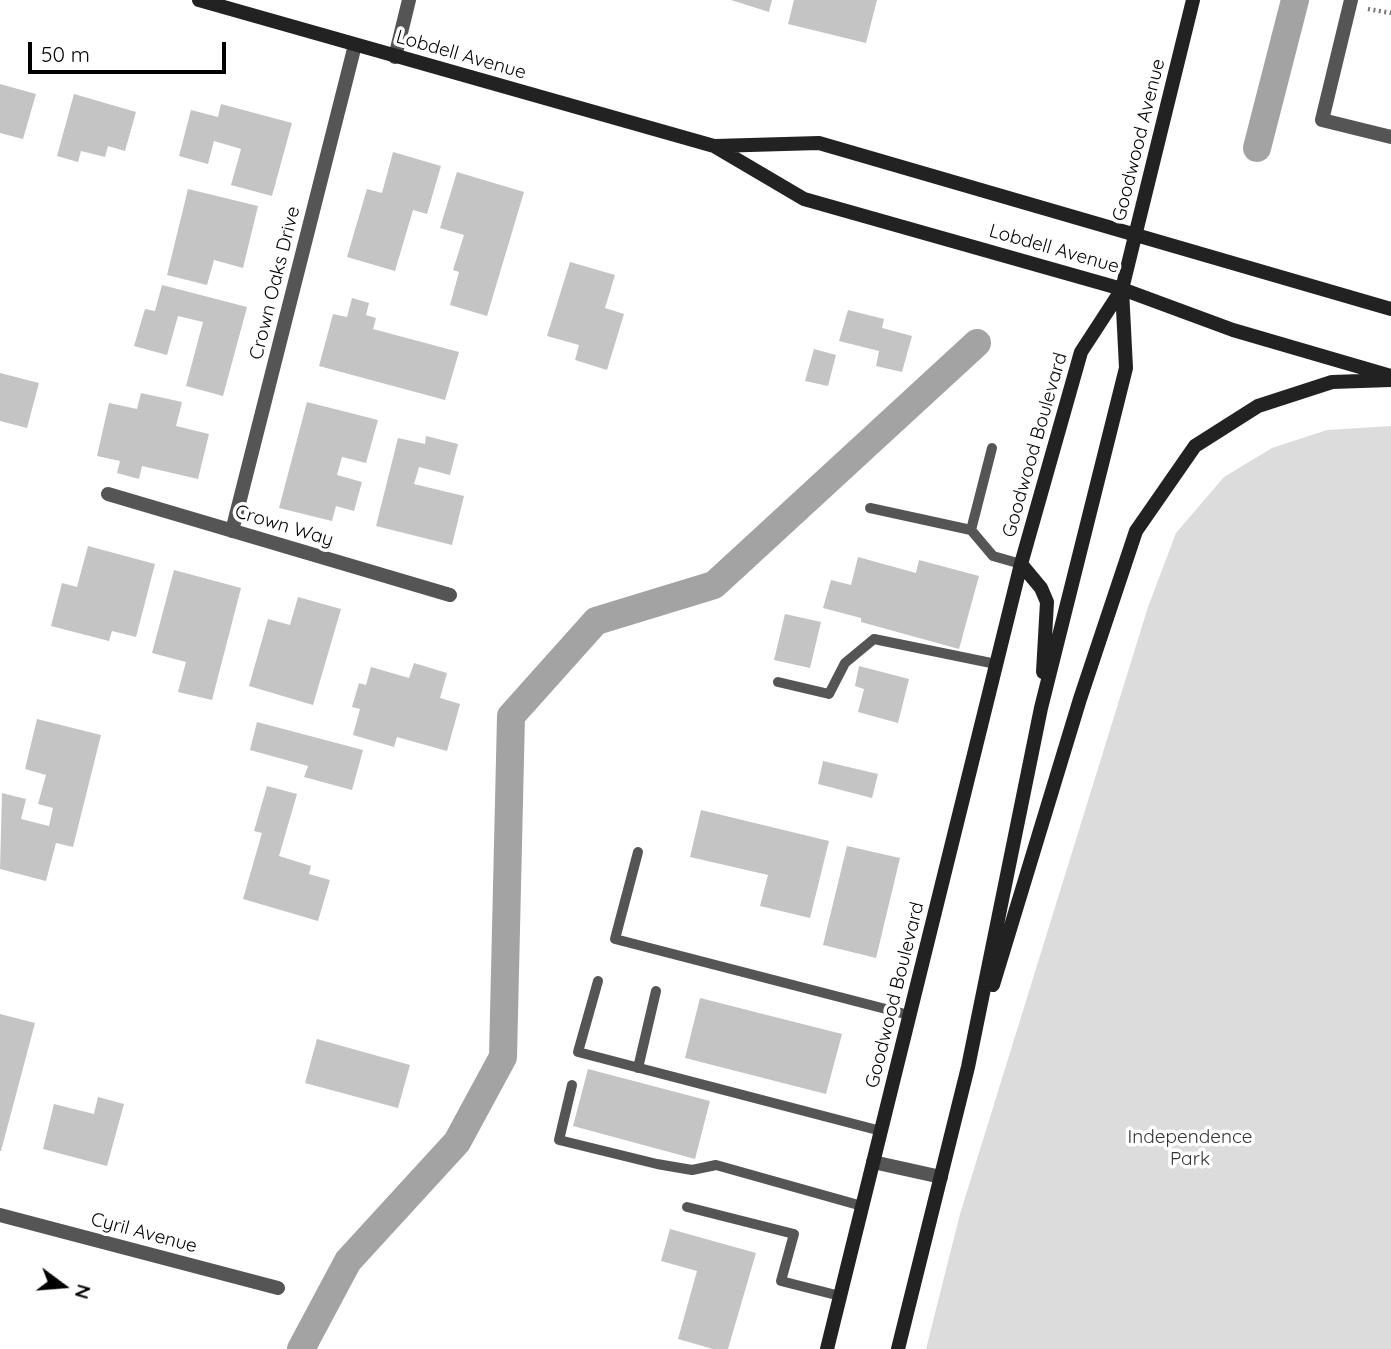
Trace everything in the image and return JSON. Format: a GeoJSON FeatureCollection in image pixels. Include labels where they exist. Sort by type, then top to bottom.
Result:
{"type":"FeatureCollection","features":[{"type":"Feature","properties":{"kind":"main road","name":"Lobdell Avenue"},"geometry":{"type":"LineString","coordinates":[[199,0],[714,146],[804,199],[1122,289],[1233,330],[1391,378]]}},
{"type":"Feature","properties":{"kind":"main road","name":"Goodwood Avenue"},"geometry":{"type":"LineString","coordinates":[[1122,289],[1194,0]]}},
{"type":"Feature","properties":{"kind":"main road","name":"Lobdell Avenue"},"geometry":{"type":"LineString","coordinates":[[714,146],[819,143],[1391,309]]}},
{"type":"Feature","properties":{"kind":"main road","name":"Goodwood Boulevard"},"geometry":{"type":"LineString","coordinates":[[827,1349],[1021,564],[1081,352],[1122,289]]}},
{"type":"Feature","properties":{"kind":"main road"},"geometry":{"type":"LineString","coordinates":[[898,1349],[968,1067],[1041,708],[1126,368],[1122,289]]}},
{"type":"Feature","properties":{"kind":"main road"},"geometry":{"type":"LineString","coordinates":[[968,1067],[1080,699],[1136,531],[1195,446],[1258,406],[1332,382],[1391,378]]}},
{"type":"Feature","properties":{"kind":"main road"},"geometry":{"type":"LineString","coordinates":[[1021,564],[1041,588],[1048,602],[1041,708]]}},
{"type":"Feature","properties":{"kind":"street"},"geometry":{"type":"LineString","coordinates":[[395,57],[409,0]]}},
{"type":"Feature","properties":{"kind":"street"},"geometry":{"type":"LineString","coordinates":[[1351,0],[1322,120],[1391,137]]}},
{"type":"Feature","properties":{"kind":"street","name":"Crown Oaks Drive"},"geometry":{"type":"LineString","coordinates":[[232,531],[355,45]]}},
{"type":"Feature","properties":{"kind":"street","name":"Crown Way"},"geometry":{"type":"LineString","coordinates":[[108,494],[450,596]]}},
{"type":"Feature","properties":{"kind":"street"},"geometry":{"type":"LineString","coordinates":[[873,1161],[941,1177]]}},
{"type":"Feature","properties":{"kind":"street","name":"Cyril Avenue"},"geometry":{"type":"LineString","coordinates":[[0,1214],[278,1288]]}},
{"type":"Feature","properties":{"kind":"lane"},"geometry":{"type":"LineString","coordinates":[[971,530],[992,448]]}},
{"type":"Feature","properties":{"kind":"lane"},"geometry":{"type":"LineString","coordinates":[[870,508],[971,530],[993,556],[1021,564]]}},
{"type":"Feature","properties":{"kind":"lane"},"geometry":{"type":"LineString","coordinates":[[778,682],[829,694],[845,663],[874,639],[996,664]]}},
{"type":"Feature","properties":{"kind":"lane"},"geometry":{"type":"LineString","coordinates":[[638,852],[615,939],[909,1015]]}},
{"type":"Feature","properties":{"kind":"lane"},"geometry":{"type":"LineString","coordinates":[[598,981],[579,1052],[881,1131]]}},
{"type":"Feature","properties":{"kind":"lane"},"geometry":{"type":"LineString","coordinates":[[638,1068],[656,991]]}},
{"type":"Feature","properties":{"kind":"lane"},"geometry":{"type":"LineString","coordinates":[[572,1085],[559,1140],[692,1170],[716,1165],[862,1206]]}},
{"type":"Feature","properties":{"kind":"lane"},"geometry":{"type":"LineString","coordinates":[[687,1207],[794,1234],[781,1281],[840,1296]]}},
{"type":"Feature","properties":{"kind":"green space","name":"Independence Park"},"geometry":{"type":"Polygon","coordinates":[[[1391,426],[1391,1349],[926,1349],[960,1214],[1148,607],[1176,533],[1224,477],[1272,448],[1327,430],[1391,426]]]}},
{"type":"Feature","properties":{"kind":"building"},"geometry":{"type":"Polygon","coordinates":[[[731,0],[772,0],[769,12],[731,0]]]}},
{"type":"Feature","properties":{"kind":"building"},"geometry":{"type":"Polygon","coordinates":[[[794,0],[877,0],[866,43],[788,24],[794,0]]]}},
{"type":"Feature","properties":{"kind":"building"},"geometry":{"type":"Polygon","coordinates":[[[0,84],[36,94],[23,139],[0,133],[0,84]]]}},
{"type":"Feature","properties":{"kind":"building"},"geometry":{"type":"Polygon","coordinates":[[[74,94],[136,112],[125,151],[108,146],[105,157],[81,151],[78,162],[57,156],[74,94]]]}},
{"type":"Feature","properties":{"kind":"building"},"geometry":{"type":"Polygon","coordinates":[[[221,104],[292,123],[272,196],[231,185],[241,149],[214,141],[208,164],[179,156],[191,110],[218,117],[221,104]]]}},
{"type":"Feature","properties":{"kind":"building"},"geometry":{"type":"Polygon","coordinates":[[[393,152],[441,166],[427,214],[413,210],[395,271],[347,257],[367,189],[382,193],[393,152]]]}},
{"type":"Feature","properties":{"kind":"building"},"geometry":{"type":"Polygon","coordinates":[[[457,172],[524,192],[487,316],[450,305],[459,272],[453,270],[464,235],[440,228],[457,172]]]}},
{"type":"Feature","properties":{"kind":"building"},"geometry":{"type":"Polygon","coordinates":[[[188,189],[258,206],[243,268],[214,260],[207,285],[167,275],[188,189]]]}},
{"type":"Feature","properties":{"kind":"building"},"geometry":{"type":"Polygon","coordinates":[[[570,262],[615,275],[605,308],[624,314],[607,370],[575,360],[579,345],[547,336],[570,262]]]}},
{"type":"Feature","properties":{"kind":"building"},"geometry":{"type":"Polygon","coordinates":[[[162,285],[247,307],[223,396],[186,386],[203,322],[178,316],[167,355],[134,346],[145,309],[155,311],[162,285]]]}},
{"type":"Feature","properties":{"kind":"building"},"geometry":{"type":"Polygon","coordinates":[[[352,298],[369,303],[366,315],[376,318],[373,329],[459,352],[445,400],[319,366],[333,314],[347,317],[352,298]]]}},
{"type":"Feature","properties":{"kind":"building"},"geometry":{"type":"Polygon","coordinates":[[[848,310],[884,319],[882,328],[912,336],[902,372],[876,366],[879,351],[839,341],[848,310]]]}},
{"type":"Feature","properties":{"kind":"building"},"geometry":{"type":"Polygon","coordinates":[[[814,349],[836,355],[828,386],[805,381],[814,349]]]}},
{"type":"Feature","properties":{"kind":"building"},"geometry":{"type":"Polygon","coordinates":[[[0,373],[39,383],[27,428],[0,421],[0,373]]]}},
{"type":"Feature","properties":{"kind":"building"},"geometry":{"type":"Polygon","coordinates":[[[141,393],[182,402],[176,426],[209,434],[198,479],[142,466],[139,479],[117,473],[120,461],[97,456],[109,403],[137,409],[141,393]]]}},
{"type":"Feature","properties":{"kind":"building"},"geometry":{"type":"Polygon","coordinates":[[[307,402],[378,420],[366,463],[342,457],[337,475],[362,482],[354,511],[336,506],[332,521],[279,508],[307,402]]]}},
{"type":"Feature","properties":{"kind":"building"},"geometry":{"type":"Polygon","coordinates":[[[426,436],[458,444],[450,475],[419,467],[414,484],[464,496],[452,545],[376,526],[398,438],[425,444],[426,436]]]}},
{"type":"Feature","properties":{"kind":"building"},"geometry":{"type":"Polygon","coordinates":[[[88,546],[155,564],[136,637],[112,631],[109,641],[51,626],[62,583],[77,587],[88,546]]]}},
{"type":"Feature","properties":{"kind":"building"},"geometry":{"type":"Polygon","coordinates":[[[858,557],[916,573],[919,560],[979,576],[959,649],[861,622],[861,618],[823,608],[831,580],[851,585],[858,557]]]}},
{"type":"Feature","properties":{"kind":"building"},"geometry":{"type":"Polygon","coordinates":[[[174,570],[241,588],[212,700],[178,692],[186,662],[152,653],[174,570]]]}},
{"type":"Feature","properties":{"kind":"building"},"geometry":{"type":"Polygon","coordinates":[[[298,597],[341,609],[313,705],[249,686],[268,619],[290,625],[298,597]]]}},
{"type":"Feature","properties":{"kind":"building"},"geometry":{"type":"Polygon","coordinates":[[[785,614],[821,622],[810,668],[774,660],[785,614]]]}},
{"type":"Feature","properties":{"kind":"building"},"geometry":{"type":"Polygon","coordinates":[[[414,663],[447,673],[440,698],[460,704],[447,751],[397,737],[394,747],[353,735],[360,709],[352,707],[359,683],[366,685],[371,667],[409,678],[414,663]]]}},
{"type":"Feature","properties":{"kind":"building"},"geometry":{"type":"Polygon","coordinates":[[[859,666],[909,679],[898,723],[858,712],[864,689],[855,686],[859,666]]]}},
{"type":"Feature","properties":{"kind":"building"},"geometry":{"type":"Polygon","coordinates":[[[37,719],[101,735],[73,847],[56,843],[46,881],[0,869],[2,793],[26,799],[21,819],[49,826],[53,808],[38,804],[46,775],[25,769],[37,719]]]}},
{"type":"Feature","properties":{"kind":"building"},"geometry":{"type":"Polygon","coordinates":[[[257,722],[363,750],[352,790],[304,777],[308,766],[250,750],[257,722]]]}},
{"type":"Feature","properties":{"kind":"building"},"geometry":{"type":"Polygon","coordinates":[[[823,761],[878,774],[872,798],[818,784],[823,761]]]}},
{"type":"Feature","properties":{"kind":"building"},"geometry":{"type":"Polygon","coordinates":[[[267,786],[297,794],[279,856],[311,866],[309,874],[330,880],[318,921],[243,899],[262,833],[254,831],[267,786]]]}},
{"type":"Feature","properties":{"kind":"building"},"geometry":{"type":"Polygon","coordinates":[[[701,810],[829,841],[810,918],[760,906],[768,875],[690,857],[701,810]]]}},
{"type":"Feature","properties":{"kind":"building"},"geometry":{"type":"Polygon","coordinates":[[[847,846],[900,858],[876,958],[823,945],[847,846]]]}},
{"type":"Feature","properties":{"kind":"building"},"geometry":{"type":"Polygon","coordinates":[[[700,998],[842,1034],[826,1094],[685,1058],[700,998]]]}},
{"type":"Feature","properties":{"kind":"building"},"geometry":{"type":"Polygon","coordinates":[[[0,1014],[35,1023],[1,1151],[0,1151],[0,1014]]]}},
{"type":"Feature","properties":{"kind":"building"},"geometry":{"type":"Polygon","coordinates":[[[317,1039],[410,1065],[398,1108],[305,1083],[317,1039]]]}},
{"type":"Feature","properties":{"kind":"building"},"geometry":{"type":"Polygon","coordinates":[[[588,1069],[710,1101],[695,1159],[573,1126],[588,1069]]]}},
{"type":"Feature","properties":{"kind":"building"},"geometry":{"type":"Polygon","coordinates":[[[98,1097],[124,1104],[107,1166],[43,1149],[54,1104],[94,1114],[98,1097]]]}},
{"type":"Feature","properties":{"kind":"building"},"geometry":{"type":"Polygon","coordinates":[[[670,1229],[756,1253],[728,1349],[713,1349],[678,1339],[697,1271],[661,1261],[670,1229]]]}},
{"type":"Feature","properties":{"kind":"waterway"},"geometry":{"type":"LineString","coordinates":[[1257,148],[1295,0]]}},
{"type":"Feature","properties":{"kind":"waterway"},"geometry":{"type":"LineString","coordinates":[[301,1349],[348,1261],[457,1142],[503,1057],[511,716],[596,621],[714,585],[977,343]]}}]}
